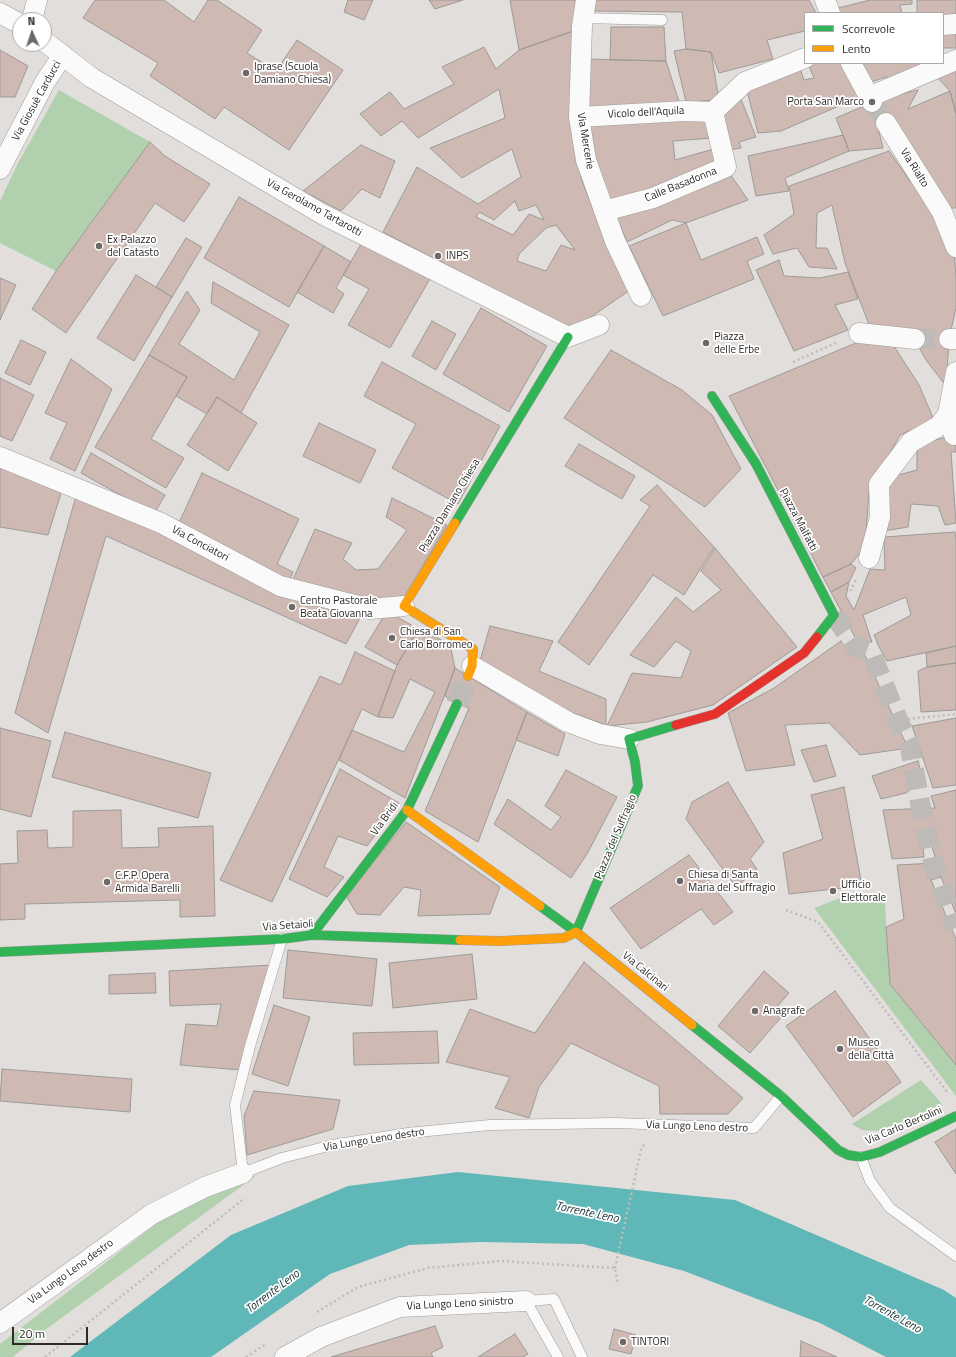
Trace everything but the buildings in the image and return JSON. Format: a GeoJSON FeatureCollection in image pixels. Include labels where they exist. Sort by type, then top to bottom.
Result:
{"type":"FeatureCollection","features":[{"type":"Feature","properties":{"kind":"street"},"geometry":{"type":"LineString","coordinates":[[825,0],[830,12]]}},
{"type":"Feature","properties":{"kind":"street","name":"Via Mercerie"},"geometry":{"type":"LineString","coordinates":[[584,9],[579,117],[586,160],[615,241],[641,296]]}},
{"type":"Feature","properties":{"kind":"street"},"geometry":{"type":"LineString","coordinates":[[0,13],[12,20]]}},
{"type":"Feature","properties":{"kind":"street"},"geometry":{"type":"LineString","coordinates":[[944,25],[956,24]]}},
{"type":"Feature","properties":{"kind":"street","name":"Via Gerolamo Tartarotti"},"geometry":{"type":"LineString","coordinates":[[52,47],[92,78],[322,214],[565,341]]}},
{"type":"Feature","properties":{"kind":"street","name":"Via Giosuè Carducci"},"geometry":{"type":"LineString","coordinates":[[0,169],[45,82],[63,55]]}},
{"type":"Feature","properties":{"kind":"street"},"geometry":{"type":"LineString","coordinates":[[713,112],[745,82],[804,58]]}},
{"type":"Feature","properties":{"kind":"street"},"geometry":{"type":"LineString","coordinates":[[852,64],[870,99],[956,60]]}},
{"type":"Feature","properties":{"kind":"street","name":"Vicolo dell'Aquila"},"geometry":{"type":"LineString","coordinates":[[579,117],[685,111],[713,112]]}},
{"type":"Feature","properties":{"kind":"street","name":"Calle Basadonna"},"geometry":{"type":"LineString","coordinates":[[604,211],[653,198],[726,167],[713,112]]}},
{"type":"Feature","properties":{"kind":"street","name":"Via Rialto"},"geometry":{"type":"LineString","coordinates":[[886,123],[942,212],[956,247]]}},
{"type":"Feature","properties":{"kind":"street"},"geometry":{"type":"LineString","coordinates":[[565,341],[598,325]]}},
{"type":"Feature","properties":{"kind":"street"},"geometry":{"type":"LineString","coordinates":[[859,333],[915,339]]}},
{"type":"Feature","properties":{"kind":"street","name":"Piazza Damiano Chiesa"},"geometry":{"type":"LineString","coordinates":[[404,606],[565,341]]}},
{"type":"Feature","properties":{"kind":"street"},"geometry":{"type":"LineString","coordinates":[[870,558],[880,517],[879,484],[911,442],[939,426],[948,414],[956,372]]}},
{"type":"Feature","properties":{"kind":"street","name":"Piazza Malfatti"},"geometry":{"type":"LineString","coordinates":[[629,739],[715,714],[804,653],[834,615],[756,464],[712,396]]}},
{"type":"Feature","properties":{"kind":"street"},"geometry":{"type":"LineString","coordinates":[[948,414],[954,435]]}},
{"type":"Feature","properties":{"kind":"street","name":"Via Conciatori"},"geometry":{"type":"LineString","coordinates":[[0,457],[161,523],[280,586],[370,609],[404,606]]}},
{"type":"Feature","properties":{"kind":"street"},"geometry":{"type":"LineString","coordinates":[[404,606],[473,649],[470,671],[568,722],[600,734],[629,739]]}},
{"type":"Feature","properties":{"kind":"street","name":"Via Bridi"},"geometry":{"type":"LineString","coordinates":[[312,935],[408,810],[457,704]]}},
{"type":"Feature","properties":{"kind":"street","name":"Piazza del Suffragio"},"geometry":{"type":"LineString","coordinates":[[576,932],[638,786],[629,739]]}},
{"type":"Feature","properties":{"kind":"street","name":"Via Calcinari"},"geometry":{"type":"LineString","coordinates":[[408,810],[576,932],[781,1096],[838,1150],[848,1155],[861,1157]]}},
{"type":"Feature","properties":{"kind":"street","name":"Via Setaioli"},"geometry":{"type":"LineString","coordinates":[[0,952],[282,939],[312,935],[500,941],[564,938],[576,932]]}},
{"type":"Feature","properties":{"kind":"street","name":"Via Carlo Bertolini"},"geometry":{"type":"LineString","coordinates":[[861,1157],[880,1152],[956,1116]]}},
{"type":"Feature","properties":{"kind":"street","name":"Via Lungo Leno destro"},"geometry":{"type":"LineString","coordinates":[[0,1323],[152,1214],[205,1187],[243,1173]]}},
{"type":"Feature","properties":{"kind":"street","name":"Via Lungo Leno sinistro"},"geometry":{"type":"LineString","coordinates":[[285,1357],[321,1337],[400,1307],[526,1301]]}},
{"type":"Feature","properties":{"kind":"lane"},"geometry":{"type":"LineString","coordinates":[[584,9],[662,20]]}},
{"type":"Feature","properties":{"kind":"lane"},"geometry":{"type":"LineString","coordinates":[[243,1173],[236,1105],[250,1046],[282,939]]}},
{"type":"Feature","properties":{"kind":"lane","name":"Via Lungo Leno destro"},"geometry":{"type":"LineString","coordinates":[[243,1173],[282,1158],[332,1145],[408,1133],[490,1125],[616,1123],[754,1128],[781,1096]]}},
{"type":"Feature","properties":{"kind":"lane"},"geometry":{"type":"LineString","coordinates":[[861,1157],[870,1181],[890,1208],[956,1256]]}},
{"type":"Feature","properties":{"kind":"lane"},"geometry":{"type":"LineString","coordinates":[[558,1357],[526,1301],[554,1299],[582,1357]]}},
{"type":"Feature","properties":{"kind":"path"},"geometry":{"type":"LineString","coordinates":[[793,362],[859,333]]}},
{"type":"Feature","properties":{"kind":"path"},"geometry":{"type":"LineString","coordinates":[[898,720],[956,714]]}},
{"type":"Feature","properties":{"kind":"path"},"geometry":{"type":"LineString","coordinates":[[786,910],[818,922],[951,1097]]}},
{"type":"Feature","properties":{"kind":"path"},"geometry":{"type":"LineString","coordinates":[[615,1268],[641,1150]]}},
{"type":"Feature","properties":{"kind":"path"},"geometry":{"type":"LineString","coordinates":[[45,1357],[139,1284],[248,1196]]}},
{"type":"Feature","properties":{"kind":"green space"},"geometry":{"type":"Polygon","coordinates":[[[59,90],[150,142],[56,271],[0,243],[0,201],[18,163],[59,90]]]}},
{"type":"Feature","properties":{"kind":"green space"},"geometry":{"type":"Polygon","coordinates":[[[885,896],[890,984],[956,1065],[956,1096],[814,908],[843,897],[885,896]]]}},
{"type":"Feature","properties":{"kind":"green space"},"geometry":{"type":"Polygon","coordinates":[[[921,1080],[942,1104],[877,1131],[862,1130],[852,1124],[921,1080]]]}},
{"type":"Feature","properties":{"kind":"green space"},"geometry":{"type":"Polygon","coordinates":[[[257,1175],[45,1330],[13,1357],[0,1357],[0,1344],[161,1220],[212,1191],[257,1175]]]}},
{"type":"Feature","properties":{"kind":"water","name":"Torrente Leno"},"geometry":{"type":"Polygon","coordinates":[[[458,1172],[735,1200],[944,1290],[956,1298],[956,1357],[886,1357],[820,1323],[684,1271],[583,1244],[480,1242],[409,1245],[330,1274],[211,1357],[70,1357],[231,1235],[348,1186],[458,1172]]]}},
{"type":"Feature","properties":{"kind":"tunnel"},"geometry":{"type":"LineString","coordinates":[[872,102],[886,123]]}},
{"type":"Feature","properties":{"kind":"tunnel"},"geometry":{"type":"LineString","coordinates":[[915,339],[949,339]]}},
{"type":"Feature","properties":{"kind":"tunnel"},"geometry":{"type":"LineString","coordinates":[[834,615],[855,646],[871,652],[898,720],[909,742],[921,808],[935,870],[956,928]]}},
{"type":"Feature","properties":{"kind":"tunnel"},"geometry":{"type":"LineString","coordinates":[[457,704],[468,676]]}},
{"type":"Feature","properties":{"kind":"traffic: fast"},"geometry":{"type":"LineString","coordinates":[[455,523],[568,337]]}},
{"type":"Feature","properties":{"kind":"traffic: fast"},"geometry":{"type":"LineString","coordinates":[[712,396],[756,464],[834,615],[817,637]]}},
{"type":"Feature","properties":{"kind":"traffic: fast"},"geometry":{"type":"LineString","coordinates":[[312,935],[407,810],[457,704]]}},
{"type":"Feature","properties":{"kind":"traffic: fast"},"geometry":{"type":"LineString","coordinates":[[540,906],[576,932],[638,786],[635,762],[629,739],[676,725]]}},
{"type":"Feature","properties":{"kind":"traffic: fast"},"geometry":{"type":"LineString","coordinates":[[0,952],[282,939],[312,935],[460,940]]}},
{"type":"Feature","properties":{"kind":"traffic: fast"},"geometry":{"type":"LineString","coordinates":[[692,1025],[781,1096],[838,1150],[848,1155],[861,1157],[880,1152],[956,1116]]}},
{"type":"Feature","properties":{"kind":"traffic: slow"},"geometry":{"type":"LineString","coordinates":[[455,523],[404,606],[473,649],[472,666],[468,676]]}},
{"type":"Feature","properties":{"kind":"traffic: slow"},"geometry":{"type":"LineString","coordinates":[[407,810],[540,906]]}},
{"type":"Feature","properties":{"kind":"traffic: slow"},"geometry":{"type":"LineString","coordinates":[[460,940],[500,941],[564,938],[576,932],[692,1025]]}},
{"type":"Feature","properties":{"kind":"traffic: jam"},"geometry":{"type":"LineString","coordinates":[[676,725],[715,714],[804,653],[817,637]]}},
{"type":"Feature","properties":{"kind":"place","name":"Iprase (Scuola Damiano Chiesa)"},"geometry":{"type":"Point","coordinates":[246,73]}},
{"type":"Feature","properties":{"kind":"place","name":"Porta San Marco"},"geometry":{"type":"Point","coordinates":[872,102]}},
{"type":"Feature","properties":{"kind":"place","name":"Ex Palazzo del Catasto"},"geometry":{"type":"Point","coordinates":[99,246]}},
{"type":"Feature","properties":{"kind":"place","name":"INPS"},"geometry":{"type":"Point","coordinates":[438,256]}},
{"type":"Feature","properties":{"kind":"place","name":"Piazza delle Erbe"},"geometry":{"type":"Point","coordinates":[706,343]}},
{"type":"Feature","properties":{"kind":"place","name":"Centro Pastorale Beata Giovanna"},"geometry":{"type":"Point","coordinates":[292,607]}},
{"type":"Feature","properties":{"kind":"place","name":"Chiesa di San Carlo Borromeo"},"geometry":{"type":"Point","coordinates":[392,638]}},
{"type":"Feature","properties":{"kind":"place","name":"Chiesa di Santa Maria del Suffragio"},"geometry":{"type":"Point","coordinates":[680,881]}},
{"type":"Feature","properties":{"kind":"place","name":"C.F.P. Opera Armida Barelli"},"geometry":{"type":"Point","coordinates":[107,882]}},
{"type":"Feature","properties":{"kind":"place","name":"Ufficio Elettorale"},"geometry":{"type":"Point","coordinates":[833,891]}},
{"type":"Feature","properties":{"kind":"place","name":"Anagrafe"},"geometry":{"type":"Point","coordinates":[755,1011]}},
{"type":"Feature","properties":{"kind":"place","name":"Museo della Città"},"geometry":{"type":"Point","coordinates":[840,1049]}},
{"type":"Feature","properties":{"kind":"place","name":"TINTORI"},"geometry":{"type":"Point","coordinates":[623,1342]}}]}
